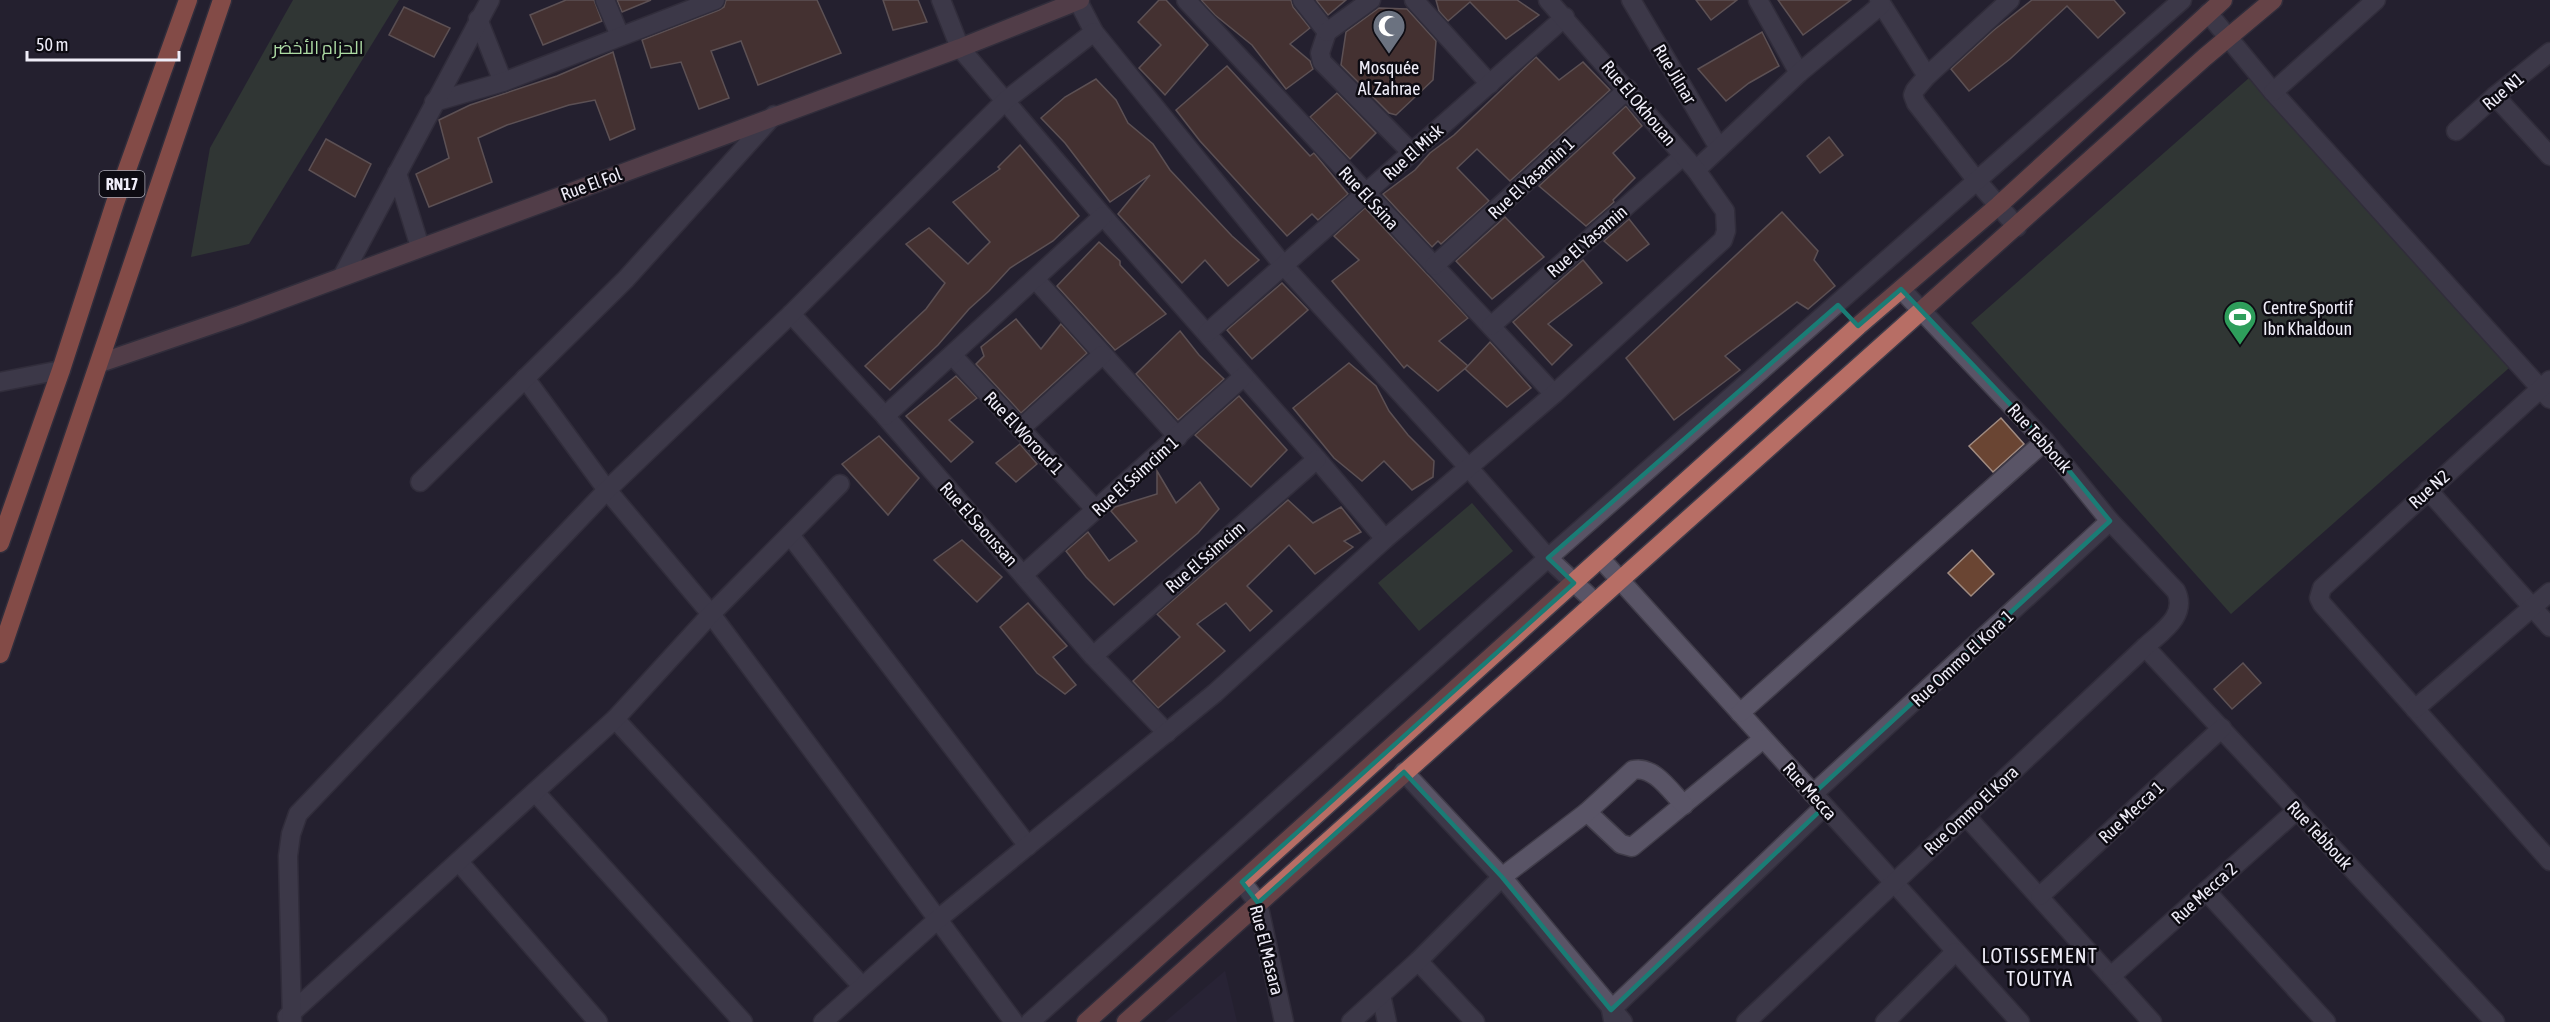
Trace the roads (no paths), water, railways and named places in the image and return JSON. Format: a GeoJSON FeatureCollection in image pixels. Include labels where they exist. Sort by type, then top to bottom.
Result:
{"type":"FeatureCollection","features":[{"type":"Feature","properties":{"kind":"highway","name":"RN17"},"geometry":{"type":"LineString","coordinates":[[0,543],[61,370],[115,203],[188,0]]}},
{"type":"Feature","properties":{"kind":"highway","name":"RN17"},"geometry":{"type":"LineString","coordinates":[[0,654],[222,0]]}},
{"type":"Feature","properties":{"kind":"main road"},"geometry":{"type":"LineString","coordinates":[[1086,1022],[1858,326],[1999,205],[2223,0]]}},
{"type":"Feature","properties":{"kind":"main road"},"geometry":{"type":"LineString","coordinates":[[1126,1022],[2205,57],[2273,0]]}},
{"type":"Feature","properties":{"kind":"street"},"geometry":{"type":"LineString","coordinates":[[343,275],[490,0]]}},
{"type":"Feature","properties":{"kind":"street"},"geometry":{"type":"LineString","coordinates":[[605,0],[620,36]]}},
{"type":"Feature","properties":{"kind":"street"},"geometry":{"type":"LineString","coordinates":[[434,102],[503,82],[715,0]]}},
{"type":"Feature","properties":{"kind":"street"},"geometry":{"type":"LineString","coordinates":[[941,0],[960,48],[1103,216],[1385,539]]}},
{"type":"Feature","properties":{"kind":"street"},"geometry":{"type":"LineString","coordinates":[[1079,0],[1094,32],[1284,266],[1548,558],[1595,602]]}},
{"type":"Feature","properties":{"kind":"street","name":"Rue El Fol"},"geometry":{"type":"LineString","coordinates":[[100,363],[230,318],[960,48],[1079,0]]}},
{"type":"Feature","properties":{"kind":"street","name":"Rue El Ssina"},"geometry":{"type":"LineString","coordinates":[[1185,0],[1554,393]]}},
{"type":"Feature","properties":{"kind":"street"},"geometry":{"type":"LineString","coordinates":[[1302,0],[1327,32]]}},
{"type":"Feature","properties":{"kind":"street"},"geometry":{"type":"LineString","coordinates":[[1371,0],[1327,32],[1320,52],[1322,62],[1412,153]]}},
{"type":"Feature","properties":{"kind":"street"},"geometry":{"type":"LineString","coordinates":[[1414,0],[1490,84]]}},
{"type":"Feature","properties":{"kind":"street","name":"Rue El Okhouan"},"geometry":{"type":"LineString","coordinates":[[1548,0],[1628,89],[1696,170],[1725,211],[1726,231],[1723,240],[1554,393]]}},
{"type":"Feature","properties":{"kind":"street","name":"Rue Jilnar"},"geometry":{"type":"LineString","coordinates":[[1631,0],[1719,148]]}},
{"type":"Feature","properties":{"kind":"street"},"geometry":{"type":"LineString","coordinates":[[1758,0],[1799,73]]}},
{"type":"Feature","properties":{"kind":"street"},"geometry":{"type":"LineString","coordinates":[[1030,1022],[1548,558],[2182,0]]}},
{"type":"Feature","properties":{"kind":"street"},"geometry":{"type":"LineString","coordinates":[[2273,92],[2376,0]]}},
{"type":"Feature","properties":{"kind":"street"},"geometry":{"type":"LineString","coordinates":[[1696,170],[1799,73],[1880,2],[1927,76]]}},
{"type":"Feature","properties":{"kind":"street"},"geometry":{"type":"LineString","coordinates":[[2006,2],[1914,90],[1916,103],[1977,181],[2017,226]]}},
{"type":"Feature","properties":{"kind":"street"},"geometry":{"type":"LineString","coordinates":[[2208,13],[2273,92],[2547,389]]}},
{"type":"Feature","properties":{"kind":"street","name":"Rue El Misk"},"geometry":{"type":"LineString","coordinates":[[1207,333],[1565,17]]}},
{"type":"Feature","properties":{"kind":"street"},"geometry":{"type":"LineString","coordinates":[[478,19],[503,82]]}},
{"type":"Feature","properties":{"kind":"street"},"geometry":{"type":"LineString","coordinates":[[288,1019],[288,856],[291,834],[298,814],[607,490],[791,314],[1005,101],[1094,32]]}},
{"type":"Feature","properties":{"kind":"street","name":"Rue N1"},"geometry":{"type":"LineString","coordinates":[[2457,131],[2495,96],[2550,52]]}},
{"type":"Feature","properties":{"kind":"street","name":"Rue El Yasamin 1"},"geometry":{"type":"LineString","coordinates":[[1434,266],[1628,89]]}},
{"type":"Feature","properties":{"kind":"street"},"geometry":{"type":"LineString","coordinates":[[2495,96],[2550,156]]}},
{"type":"Feature","properties":{"kind":"street"},"geometry":{"type":"LineString","coordinates":[[420,482],[626,279],[774,115]]}},
{"type":"Feature","properties":{"kind":"street","name":"Rue El Yasamin"},"geometry":{"type":"LineString","coordinates":[[1491,326],[1683,156]]}},
{"type":"Feature","properties":{"kind":"street"},"geometry":{"type":"LineString","coordinates":[[397,173],[420,248]]}},
{"type":"Feature","properties":{"kind":"street"},"geometry":{"type":"LineString","coordinates":[[885,416],[1103,216]]}},
{"type":"Feature","properties":{"kind":"street"},"geometry":{"type":"LineString","coordinates":[[1035,279],[1178,437]]}},
{"type":"Feature","properties":{"kind":"street","name":"Rue Tebbouk"},"geometry":{"type":"LineString","coordinates":[[1901,289],[2046,441],[2110,521],[2176,591]]}},
{"type":"Feature","properties":{"kind":"street"},"geometry":{"type":"LineString","coordinates":[[1838,305],[1858,326]]}},
{"type":"Feature","properties":{"kind":"street","name":"Rue El Saoussan"},"geometry":{"type":"LineString","coordinates":[[791,314],[885,416],[1093,656],[1167,733]]}},
{"type":"Feature","properties":{"kind":"street","name":"Rue El Woroud 1"},"geometry":{"type":"LineString","coordinates":[[952,355],[1096,510]]}},
{"type":"Feature","properties":{"kind":"street"},"geometry":{"type":"LineString","coordinates":[[1020,429],[1102,355]]}},
{"type":"Feature","properties":{"kind":"street"},"geometry":{"type":"LineString","coordinates":[[0,382],[61,370]]}},
{"type":"Feature","properties":{"kind":"street","name":"Rue El Ssimcim 1"},"geometry":{"type":"LineString","coordinates":[[1024,574],[1244,376]]}},
{"type":"Feature","properties":{"kind":"street"},"geometry":{"type":"LineString","coordinates":[[525,378],[607,490],[711,614],[1014,1022]]}},
{"type":"Feature","properties":{"kind":"street","name":"Rue N2"},"geometry":{"type":"LineString","coordinates":[[2415,710],[2322,604],[2319,598],[2322,588],[2428,490],[2547,389]]}},
{"type":"Feature","properties":{"kind":"street"},"geometry":{"type":"LineString","coordinates":[[822,1022],[937,920],[1215,693],[1385,539],[1554,393]]}},
{"type":"Feature","properties":{"kind":"street"},"geometry":{"type":"LineString","coordinates":[[1740,712],[2046,441]]}},
{"type":"Feature","properties":{"kind":"street","name":"Rue El Ssimcim"},"geometry":{"type":"LineString","coordinates":[[1093,656],[1317,459]]}},
{"type":"Feature","properties":{"kind":"street"},"geometry":{"type":"LineString","coordinates":[[288,1019],[615,719],[711,614],[840,484]]}},
{"type":"Feature","properties":{"kind":"street"},"geometry":{"type":"LineString","coordinates":[[2428,490],[2550,627]]}},
{"type":"Feature","properties":{"kind":"street","name":"Rue Ommo El Kora 1"},"geometry":{"type":"LineString","coordinates":[[1616,1018],[1819,800],[2110,521]]}},
{"type":"Feature","properties":{"kind":"street"},"geometry":{"type":"LineString","coordinates":[[790,535],[1028,846]]}},
{"type":"Feature","properties":{"kind":"street","name":"Rue Mecca"},"geometry":{"type":"LineString","coordinates":[[1601,559],[2020,1022]]}},
{"type":"Feature","properties":{"kind":"street","name":"Rue Ommo El Kora"},"geometry":{"type":"LineString","coordinates":[[1753,1020],[1893,884],[2175,618],[2180,608],[2180,600],[2176,591]]}},
{"type":"Feature","properties":{"kind":"street"},"geometry":{"type":"LineString","coordinates":[[2550,591],[2415,710],[2550,861]]}},
{"type":"Feature","properties":{"kind":"street","name":"Rue Tebbouk"},"geometry":{"type":"LineString","coordinates":[[2145,647],[2495,1022]]}},
{"type":"Feature","properties":{"kind":"street"},"geometry":{"type":"LineString","coordinates":[[615,719],[861,986]]}},
{"type":"Feature","properties":{"kind":"street","name":"Rue Mecca 1"},"geometry":{"type":"LineString","coordinates":[[2040,896],[2222,728]]}},
{"type":"Feature","properties":{"kind":"street"},"geometry":{"type":"LineString","coordinates":[[1587,812],[1627,848],[1637,844],[1764,739]]}},
{"type":"Feature","properties":{"kind":"street"},"geometry":{"type":"LineString","coordinates":[[1351,1022],[1418,961],[1502,878],[1587,812],[1633,770],[1639,768],[1650,772],[1684,805]]}},
{"type":"Feature","properties":{"kind":"street"},"geometry":{"type":"LineString","coordinates":[[1404,772],[1502,878],[1616,1018]]}},
{"type":"Feature","properties":{"kind":"street"},"geometry":{"type":"LineString","coordinates":[[536,792],[743,1022]]}},
{"type":"Feature","properties":{"kind":"street","name":"Rue Mecca 2"},"geometry":{"type":"LineString","coordinates":[[2111,976],[2297,810]]}},
{"type":"Feature","properties":{"kind":"street"},"geometry":{"type":"LineString","coordinates":[[1965,816],[2152,1022]]}},
{"type":"Feature","properties":{"kind":"street"},"geometry":{"type":"LineString","coordinates":[[459,862],[598,1022]]}},
{"type":"Feature","properties":{"kind":"street","name":"Rue El Masara"},"geometry":{"type":"LineString","coordinates":[[1242,882],[1258,903],[1284,1022]]}},
{"type":"Feature","properties":{"kind":"street"},"geometry":{"type":"LineString","coordinates":[[2206,891],[2326,1022]]}},
{"type":"Feature","properties":{"kind":"street"},"geometry":{"type":"LineString","coordinates":[[1885,1022],[1956,952]]}},
{"type":"Feature","properties":{"kind":"street"},"geometry":{"type":"LineString","coordinates":[[1418,961],[1475,1022]]}},
{"type":"Feature","properties":{"kind":"street"},"geometry":{"type":"LineString","coordinates":[[1381,995],[1387,1022]]}},
{"type":"Feature","properties":{"kind":"place","name":"Mosquée Al Zahrae"},"geometry":{"type":"Point","coordinates":[1389,55]}},
{"type":"Feature","properties":{"kind":"place","name":"Centre Sportif Ibn Khaldoun"},"geometry":{"type":"Point","coordinates":[2240,346]}},
{"type":"Feature","properties":{"kind":"district","name":"LOTISSEMENT TOUTYA"},"geometry":{"type":"Point","coordinates":[2040,966]}},
{"type":"Feature","properties":{"kind":"park label","name":"الحزام الأخضر"},"geometry":{"type":"Point","coordinates":[318,47]}}]}
